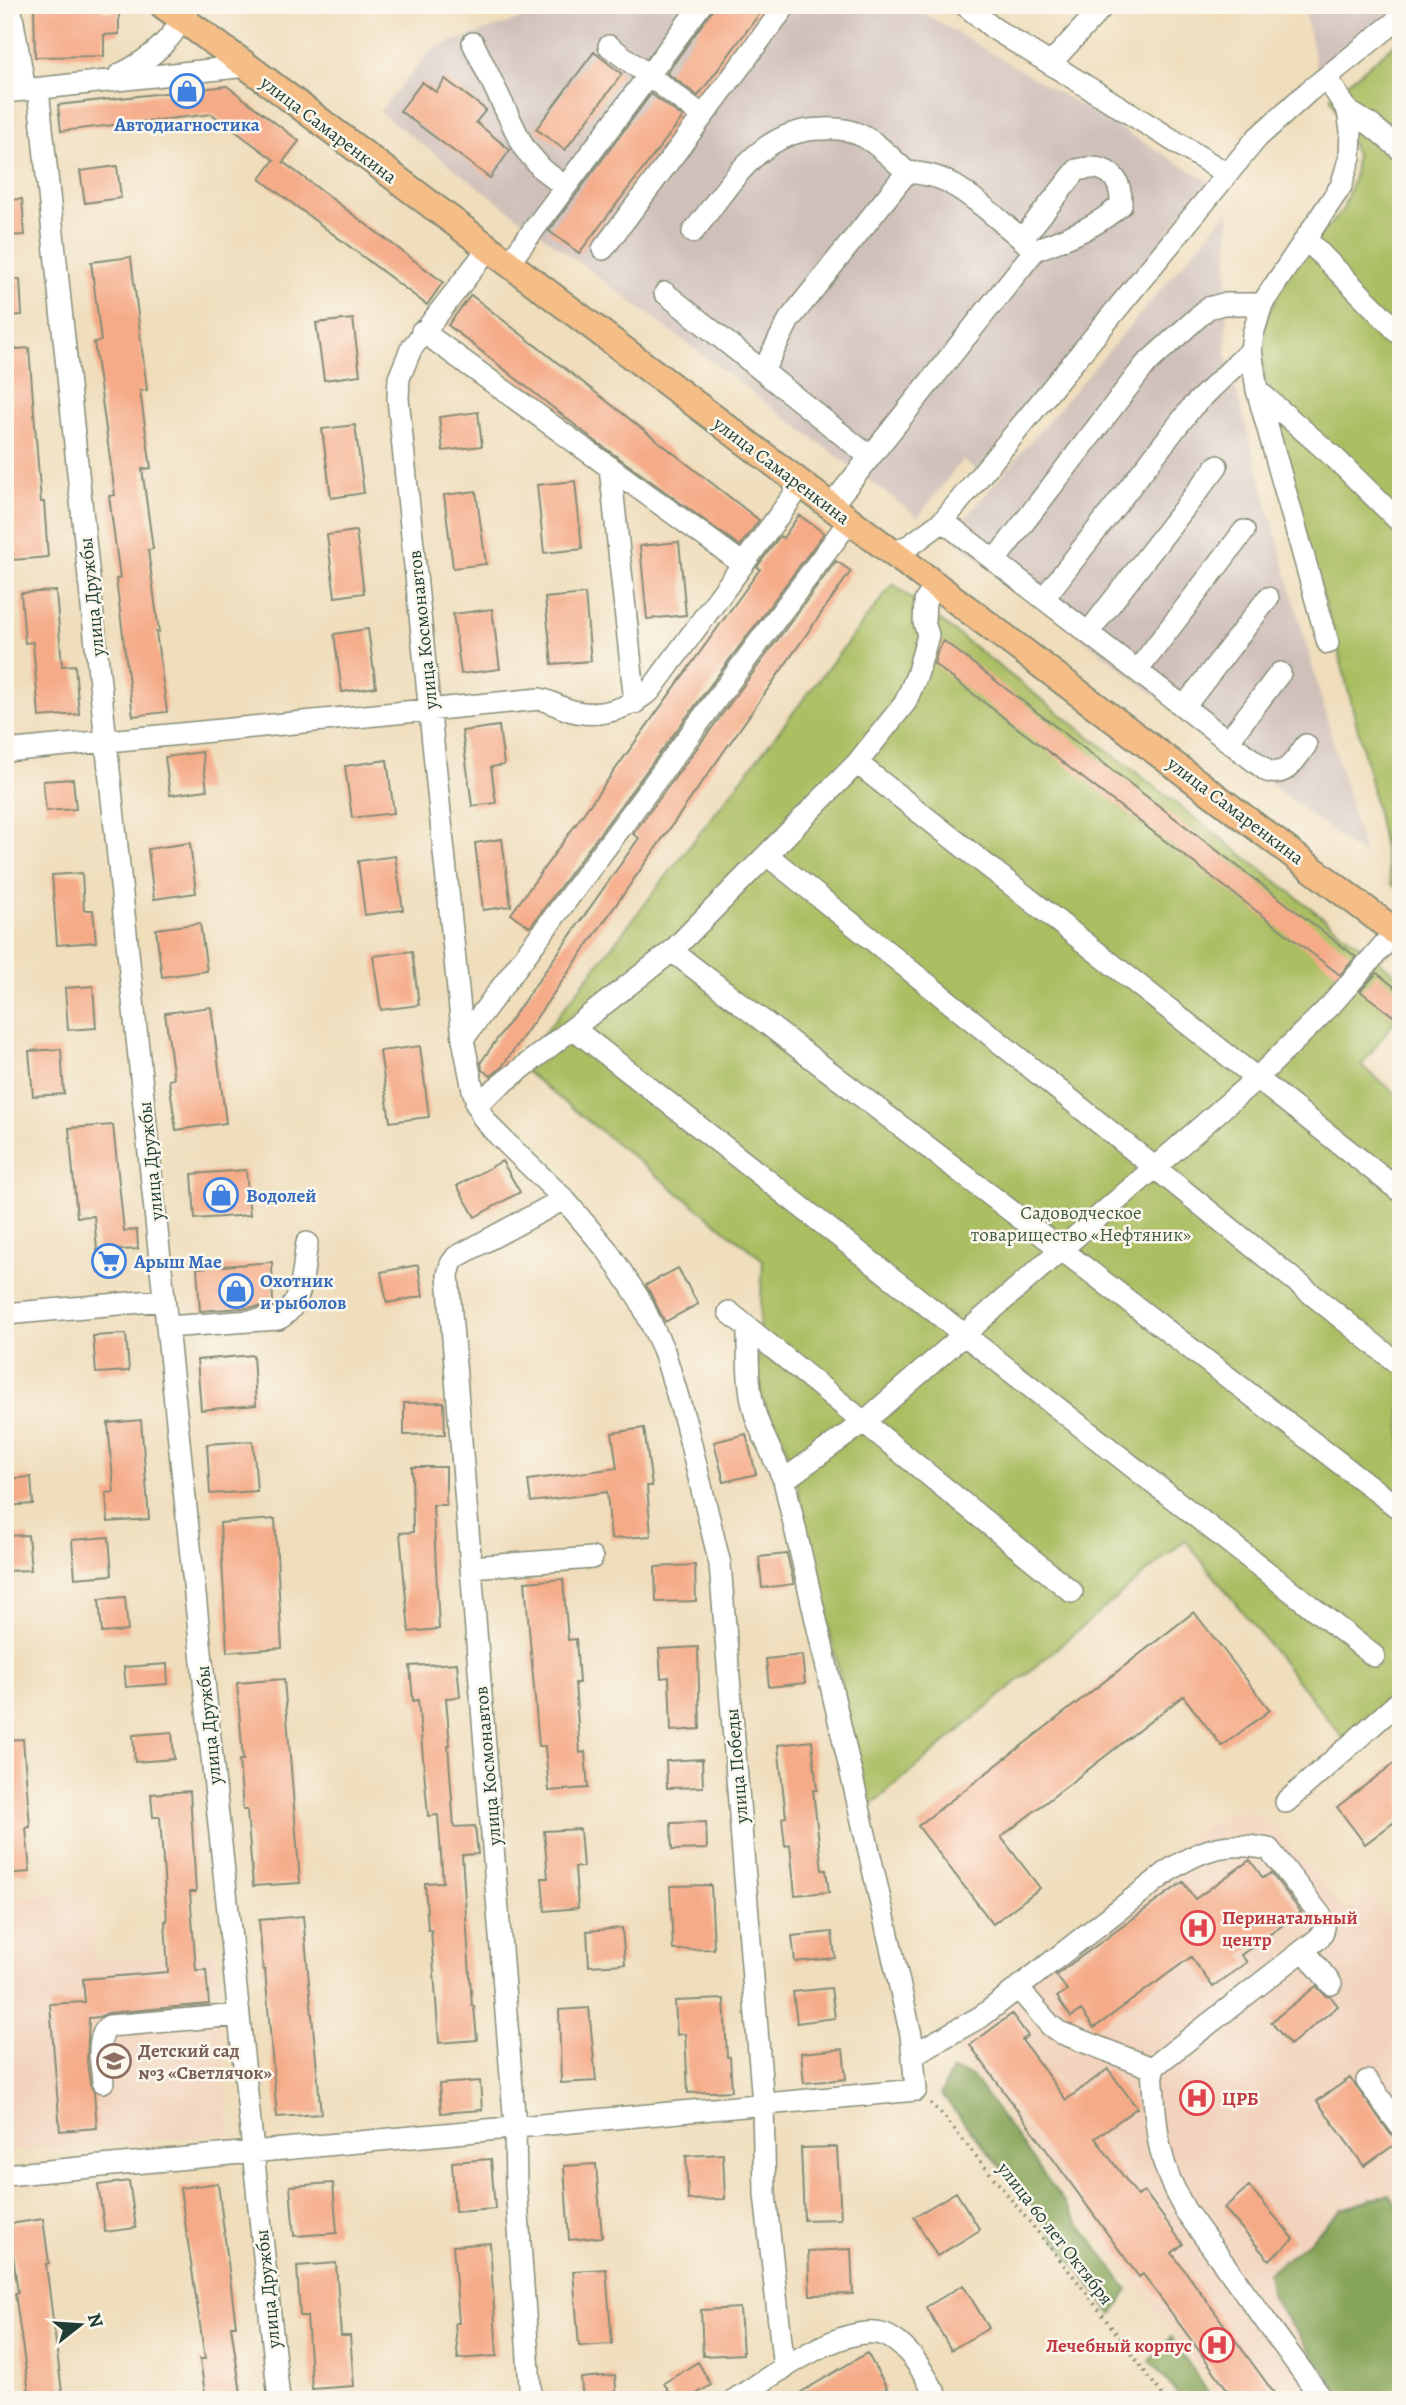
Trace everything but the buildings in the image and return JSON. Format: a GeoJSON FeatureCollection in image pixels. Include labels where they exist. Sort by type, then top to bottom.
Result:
{"type":"FeatureCollection","features":[{"type":"Feature","properties":{"kind":"main road","name":"улица Самаренкина"},"geometry":{"type":"LineString","coordinates":[[179,10],[247,66],[1398,934]]}},
{"type":"Feature","properties":{"kind":"street","name":"улица Дружбы"},"geometry":{"type":"LineString","coordinates":[[10,5],[106,741],[279,2400]]}},
{"type":"Feature","properties":{"kind":"street","name":"улица Космонавтов"},"geometry":{"type":"LineString","coordinates":[[476,1104],[463,1039],[398,398],[399,378],[403,364],[422,331],[565,187],[701,5]]}},
{"type":"Feature","properties":{"kind":"street"},"geometry":{"type":"LineString","coordinates":[[965,5],[993,28],[1227,174]]}},
{"type":"Feature","properties":{"kind":"street"},"geometry":{"type":"LineString","coordinates":[[1050,64],[1104,5]]}},
{"type":"Feature","properties":{"kind":"street"},"geometry":{"type":"LineString","coordinates":[[603,249],[783,9]]}},
{"type":"Feature","properties":{"kind":"street"},"geometry":{"type":"LineString","coordinates":[[108,80],[137,66],[155,53],[179,10]]}},
{"type":"Feature","properties":{"kind":"street"},"geometry":{"type":"LineString","coordinates":[[893,553],[912,544],[943,521],[1227,174],[1283,113],[1401,17]]}},
{"type":"Feature","properties":{"kind":"street"},"geometry":{"type":"LineString","coordinates":[[473,43],[524,148],[542,169],[565,187]]}},
{"type":"Feature","properties":{"kind":"street"},"geometry":{"type":"LineString","coordinates":[[609,46],[703,116]]}},
{"type":"Feature","properties":{"kind":"street"},"geometry":{"type":"LineString","coordinates":[[23,91],[247,66]]}},
{"type":"Feature","properties":{"kind":"street"},"geometry":{"type":"LineString","coordinates":[[1326,77],[1348,111],[1351,131],[1350,157],[1341,186],[1262,304],[1251,350],[1257,390],[1328,643]]}},
{"type":"Feature","properties":{"kind":"street"},"geometry":{"type":"LineString","coordinates":[[1348,111],[1371,125],[1401,150]]}},
{"type":"Feature","properties":{"kind":"street"},"geometry":{"type":"LineString","coordinates":[[463,1039],[840,513],[870,457],[1028,245],[965,194],[943,180],[923,173],[907,172],[861,135],[838,128],[805,129],[780,137],[756,153],[693,232]]}},
{"type":"Feature","properties":{"kind":"street"},"geometry":{"type":"LineString","coordinates":[[762,371],[789,320],[907,172]]}},
{"type":"Feature","properties":{"kind":"street"},"geometry":{"type":"LineString","coordinates":[[1306,239],[1401,335]]}},
{"type":"Feature","properties":{"kind":"street"},"geometry":{"type":"LineString","coordinates":[[665,293],[870,457]]}},
{"type":"Feature","properties":{"kind":"street"},"geometry":{"type":"LineString","coordinates":[[995,561],[1145,365],[1208,308],[1223,304],[1262,304]]}},
{"type":"Feature","properties":{"kind":"street"},"geometry":{"type":"LineString","coordinates":[[422,331],[743,564]]}},
{"type":"Feature","properties":{"kind":"street"},"geometry":{"type":"LineString","coordinates":[[1044,598],[1192,407],[1251,350]]}},
{"type":"Feature","properties":{"kind":"street"},"geometry":{"type":"LineString","coordinates":[[1257,390],[1336,459],[1401,523]]}},
{"type":"Feature","properties":{"kind":"street"},"geometry":{"type":"LineString","coordinates":[[1088,633],[1217,466]]}},
{"type":"Feature","properties":{"kind":"street"},"geometry":{"type":"LineString","coordinates":[[610,467],[635,703]]}},
{"type":"Feature","properties":{"kind":"street"},"geometry":{"type":"LineString","coordinates":[[5,751],[540,699],[586,714],[615,711],[635,703],[650,691],[802,484]]}},
{"type":"Feature","properties":{"kind":"street"},"geometry":{"type":"LineString","coordinates":[[943,521],[1267,771],[1275,774],[1287,769],[1306,745]]}},
{"type":"Feature","properties":{"kind":"street"},"geometry":{"type":"LineString","coordinates":[[1137,671],[1244,531]]}},
{"type":"Feature","properties":{"kind":"street"},"geometry":{"type":"LineString","coordinates":[[476,1104],[672,951],[857,763],[905,703],[917,675],[928,635],[924,622],[925,601],[936,586]]}},
{"type":"Feature","properties":{"kind":"street"},"geometry":{"type":"LineString","coordinates":[[1184,707],[1268,598]]}},
{"type":"Feature","properties":{"kind":"street"},"geometry":{"type":"LineString","coordinates":[[1228,741],[1280,673]]}},
{"type":"Feature","properties":{"kind":"street"},"geometry":{"type":"LineString","coordinates":[[857,763],[1401,1192]]}},
{"type":"Feature","properties":{"kind":"street"},"geometry":{"type":"LineString","coordinates":[[767,855],[1401,1366]]}},
{"type":"Feature","properties":{"kind":"street"},"geometry":{"type":"LineString","coordinates":[[784,1480],[864,1422],[1257,1078],[1398,934]]}},
{"type":"Feature","properties":{"kind":"street"},"geometry":{"type":"LineString","coordinates":[[672,951],[1401,1510]]}},
{"type":"Feature","properties":{"kind":"street"},"geometry":{"type":"LineString","coordinates":[[573,1028],[1374,1656]]}},
{"type":"Feature","properties":{"kind":"street","name":"улица Победы"},"geometry":{"type":"LineString","coordinates":[[476,1104],[492,1130],[564,1199],[607,1250],[640,1300],[664,1351],[686,1424],[720,1564],[763,2104],[765,2194],[784,2369]]}},
{"type":"Feature","properties":{"kind":"street","name":"улица Космонавтов"},"geometry":{"type":"LineString","coordinates":[[531,2400],[516,2186],[515,2127],[448,1275],[451,1264],[464,1252],[564,1199]]}},
{"type":"Feature","properties":{"kind":"street"},"geometry":{"type":"LineString","coordinates":[[167,1327],[278,1319],[287,1314],[298,1300],[307,1243]]}},
{"type":"Feature","properties":{"kind":"street"},"geometry":{"type":"LineString","coordinates":[[5,1314],[164,1300]]}},
{"type":"Feature","properties":{"kind":"street"},"geometry":{"type":"LineString","coordinates":[[729,1312],[1072,1592]]}},
{"type":"Feature","properties":{"kind":"street"},"geometry":{"type":"LineString","coordinates":[[5,2175],[916,2090],[914,2054],[893,1952],[784,1480],[757,1418],[748,1374],[748,1328]]}},
{"type":"Feature","properties":{"kind":"street"},"geometry":{"type":"LineString","coordinates":[[471,1567],[592,1558]]}},
{"type":"Feature","properties":{"kind":"street"},"geometry":{"type":"LineString","coordinates":[[1286,1802],[1401,1700]]}},
{"type":"Feature","properties":{"kind":"street"},"geometry":{"type":"LineString","coordinates":[[914,2054],[972,2024],[1171,1870],[1197,1853],[1223,1846],[1246,1844],[1269,1849],[1325,1924],[1324,1931],[1304,1950],[1152,2068]]}},
{"type":"Feature","properties":{"kind":"street"},"geometry":{"type":"LineString","coordinates":[[1304,1950],[1331,1984]]}},
{"type":"Feature","properties":{"kind":"street"},"geometry":{"type":"LineString","coordinates":[[1018,1988],[1042,2017],[1059,2032],[1152,2068]]}},
{"type":"Feature","properties":{"kind":"street"},"geometry":{"type":"LineString","coordinates":[[103,2082],[100,2039],[108,2026],[239,2015]]}},
{"type":"Feature","properties":{"kind":"street"},"geometry":{"type":"LineString","coordinates":[[1152,2068],[1157,2136],[1161,2159],[1170,2184],[1185,2210],[1323,2400]]}},
{"type":"Feature","properties":{"kind":"street"},"geometry":{"type":"LineString","coordinates":[[1367,2081],[1401,2127]]}},
{"type":"Feature","properties":{"kind":"street"},"geometry":{"type":"LineString","coordinates":[[734,2400],[828,2344],[867,2332],[891,2337],[913,2357],[932,2397]]}},
{"type":"Feature","properties":{"kind":"path","name":"улица 60 лет Октября"},"geometry":{"type":"LineString","coordinates":[[916,2090],[942,2114],[1022,2212],[1166,2400]]}},
{"type":"Feature","properties":{"kind":"shaded area"},"geometry":{"type":"Polygon","coordinates":[[[563,5],[910,5],[1209,181],[977,471],[962,460],[918,517],[379,112],[433,48],[563,5]]]}},
{"type":"Feature","properties":{"kind":"shaded area"},"geometry":{"type":"Polygon","coordinates":[[[1306,5],[1399,5],[1317,70],[1305,13],[1306,5]]]}},
{"type":"Feature","properties":{"kind":"shaded area"},"geometry":{"type":"Polygon","coordinates":[[[1229,210],[1226,354],[1365,857],[950,536],[1229,210]]]}},
{"type":"Feature","properties":{"kind":"shaded area","name":"ЦРБ"},"geometry":{"type":"Polygon","coordinates":[[[1227,1813],[1249,1813],[1273,1826],[1346,1911],[1367,1892],[1401,1931],[1401,2400],[1224,2400],[941,2027],[965,2015],[1201,1828],[1227,1813]]]}},
{"type":"Feature","properties":{"kind":"shaded area","name":"Детский сад №3 «Светлячок»"},"geometry":{"type":"Polygon","coordinates":[[[90,1892],[95,1960],[215,1952],[229,2134],[10,2151],[5,2105],[5,1898],[90,1892]]]}},
{"type":"Feature","properties":{"kind":"green space"},"geometry":{"type":"Polygon","coordinates":[[[1401,39],[1401,891],[1391,884],[1370,778],[1335,637],[1303,527],[1260,357],[1264,324],[1292,266],[1342,211],[1354,177],[1356,154],[1330,97],[1401,39]]]}},
{"type":"Feature","properties":{"kind":"green space","name":"Садоводческое товарищество «Нефтяник»"},"geometry":{"type":"Polygon","coordinates":[[[893,584],[1401,978],[1401,1012],[1361,1066],[1401,1098],[1401,1688],[1344,1739],[1185,1540],[869,1807],[791,1459],[756,1387],[763,1260],[519,1066],[893,584]]]}},
{"type":"Feature","properties":{"kind":"green space"},"geometry":{"type":"Polygon","coordinates":[[[952,2070],[972,2076],[1128,2290],[1112,2315],[1030,2203],[941,2094],[952,2070]]]}},
{"type":"Feature","properties":{"kind":"green space"},"geometry":{"type":"Polygon","coordinates":[[[1389,2194],[1401,2212],[1401,2400],[1345,2400],[1272,2297],[1268,2273],[1308,2242],[1342,2209],[1389,2194]]]}},
{"type":"Feature","properties":{"kind":"green space"},"geometry":{"type":"Polygon","coordinates":[[[1171,2337],[1213,2400],[1183,2400],[1150,2361],[1171,2337]]]}},
{"type":"Feature","properties":{"kind":"place","name":"Автодиагностика"},"geometry":{"type":"Point","coordinates":[187,91]}},
{"type":"Feature","properties":{"kind":"place","name":"Водолей"},"geometry":{"type":"Point","coordinates":[221,1195]}},
{"type":"Feature","properties":{"kind":"place","name":"Арыш Мае"},"geometry":{"type":"Point","coordinates":[109,1261]}},
{"type":"Feature","properties":{"kind":"place","name":"Охотник и рыболов"},"geometry":{"type":"Point","coordinates":[236,1291]}},
{"type":"Feature","properties":{"kind":"place","name":"Перинатальный центр"},"geometry":{"type":"Point","coordinates":[1198,1928]}},
{"type":"Feature","properties":{"kind":"place","name":"Детский сад №3 «Светлячок»"},"geometry":{"type":"Point","coordinates":[114,2061]}},
{"type":"Feature","properties":{"kind":"place","name":"ЦРБ"},"geometry":{"type":"Point","coordinates":[1197,2098]}},
{"type":"Feature","properties":{"kind":"place","name":"Лечебный корпус"},"geometry":{"type":"Point","coordinates":[1217,2345]}}]}
